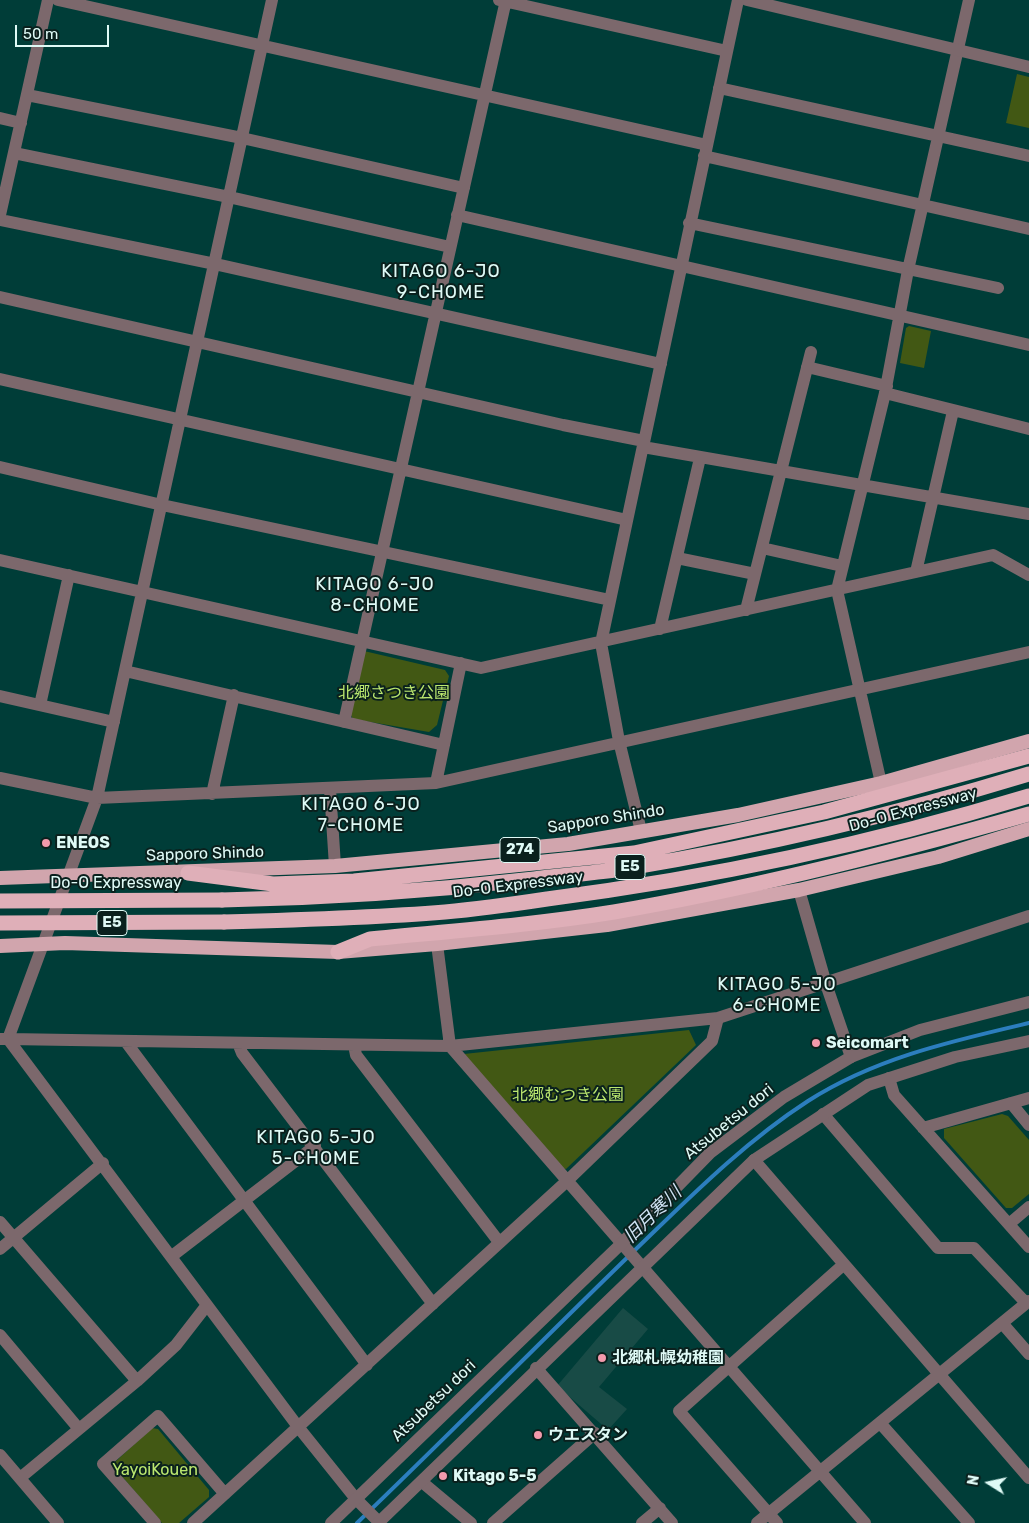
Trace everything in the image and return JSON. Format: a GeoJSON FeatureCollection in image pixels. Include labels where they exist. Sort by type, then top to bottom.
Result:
{"type":"FeatureCollection","features":[{"type":"Feature","properties":{"kind":"highway","name":"Sapporo Shindo"},"geometry":{"type":"LineString","coordinates":[[0,878],[188,873],[335,866],[505,852],[568,844],[738,815],[881,783],[1029,741]]}},
{"type":"Feature","properties":{"kind":"highway"},"geometry":{"type":"LineString","coordinates":[[188,873],[273,884],[364,880],[634,853],[824,812],[1029,756]]}},
{"type":"Feature","properties":{"kind":"highway","name":"Do-O Expressway"},"geometry":{"type":"LineString","coordinates":[[0,901],[325,898],[445,889],[626,868],[796,836],[987,787],[1029,774]]}},
{"type":"Feature","properties":{"kind":"highway","name":"Do-O Expressway"},"geometry":{"type":"LineString","coordinates":[[0,923],[313,920],[447,912],[625,889],[793,858],[866,842],[1029,796]]}},
{"type":"Feature","properties":{"kind":"highway"},"geometry":{"type":"LineString","coordinates":[[338,952],[370,940],[612,912],[722,891],[894,852],[1029,814]]}},
{"type":"Feature","properties":{"kind":"highway"},"geometry":{"type":"LineString","coordinates":[[0,946],[65,943],[338,952],[437,944],[607,925],[799,890],[938,857],[1029,829]]}},
{"type":"Feature","properties":{"kind":"street"},"geometry":{"type":"LineString","coordinates":[[0,215],[48,0]]}},
{"type":"Feature","properties":{"kind":"street"},"geometry":{"type":"LineString","coordinates":[[58,0],[484,97],[705,150],[922,207],[1029,229]]}},
{"type":"Feature","properties":{"kind":"street"},"geometry":{"type":"LineString","coordinates":[[4,1039],[44,945],[97,798],[272,0]]}},
{"type":"Feature","properties":{"kind":"street"},"geometry":{"type":"LineString","coordinates":[[344,722],[464,188],[503,0],[727,51]]}},
{"type":"Feature","properties":{"kind":"street"},"geometry":{"type":"LineString","coordinates":[[641,831],[619,741],[601,643],[738,0]]}},
{"type":"Feature","properties":{"kind":"street"},"geometry":{"type":"LineString","coordinates":[[747,0],[1029,67]]}},
{"type":"Feature","properties":{"kind":"street"},"geometry":{"type":"LineString","coordinates":[[881,783],[837,590],[886,390],[908,270],[969,0]]}},
{"type":"Feature","properties":{"kind":"street"},"geometry":{"type":"LineString","coordinates":[[719,88],[1029,156]]}},
{"type":"Feature","properties":{"kind":"street"},"geometry":{"type":"LineString","coordinates":[[27,95],[242,138],[464,188]]}},
{"type":"Feature","properties":{"kind":"street"},"geometry":{"type":"LineString","coordinates":[[0,118],[21,123]]}},
{"type":"Feature","properties":{"kind":"street"},"geometry":{"type":"LineString","coordinates":[[14,153],[230,197],[450,247]]}},
{"type":"Feature","properties":{"kind":"street"},"geometry":{"type":"LineString","coordinates":[[458,215],[681,264],[1029,345]]}},
{"type":"Feature","properties":{"kind":"street"},"geometry":{"type":"LineString","coordinates":[[0,220],[215,264],[661,364]]}},
{"type":"Feature","properties":{"kind":"street"},"geometry":{"type":"LineString","coordinates":[[690,223],[998,288]]}},
{"type":"Feature","properties":{"kind":"street"},"geometry":{"type":"LineString","coordinates":[[0,297],[563,425],[644,441],[644,447]]}},
{"type":"Feature","properties":{"kind":"street"},"geometry":{"type":"LineString","coordinates":[[746,610],[811,352]]}},
{"type":"Feature","properties":{"kind":"street"},"geometry":{"type":"LineString","coordinates":[[807,367],[953,411],[1029,429]]}},
{"type":"Feature","properties":{"kind":"street"},"geometry":{"type":"LineString","coordinates":[[0,379],[627,520]]}},
{"type":"Feature","properties":{"kind":"street"},"geometry":{"type":"LineString","coordinates":[[916,572],[953,411]]}},
{"type":"Feature","properties":{"kind":"street"},"geometry":{"type":"LineString","coordinates":[[644,447],[1029,514]]}},
{"type":"Feature","properties":{"kind":"street"},"geometry":{"type":"LineString","coordinates":[[660,630],[700,458]]}},
{"type":"Feature","properties":{"kind":"street"},"geometry":{"type":"LineString","coordinates":[[0,467],[162,505],[382,550],[610,600]]}},
{"type":"Feature","properties":{"kind":"street"},"geometry":{"type":"LineString","coordinates":[[762,548],[842,566]]}},
{"type":"Feature","properties":{"kind":"street"},"geometry":{"type":"LineString","coordinates":[[0,560],[481,668],[993,555],[1029,575]]}},
{"type":"Feature","properties":{"kind":"street"},"geometry":{"type":"LineString","coordinates":[[677,558],[756,574]]}},
{"type":"Feature","properties":{"kind":"street"},"geometry":{"type":"LineString","coordinates":[[40,705],[70,576]]}},
{"type":"Feature","properties":{"kind":"street"},"geometry":{"type":"LineString","coordinates":[[0,778],[97,798],[436,783],[619,741],[1029,652]]}},
{"type":"Feature","properties":{"kind":"street"},"geometry":{"type":"LineString","coordinates":[[436,783],[461,664]]}},
{"type":"Feature","properties":{"kind":"street"},"geometry":{"type":"LineString","coordinates":[[125,671],[444,744]]}},
{"type":"Feature","properties":{"kind":"street"},"geometry":{"type":"LineString","coordinates":[[0,696],[114,722]]}},
{"type":"Feature","properties":{"kind":"street"},"geometry":{"type":"LineString","coordinates":[[212,794],[234,696]]}},
{"type":"Feature","properties":{"kind":"street"},"geometry":{"type":"LineString","coordinates":[[330,789],[335,866]]}},
{"type":"Feature","properties":{"kind":"street"},"geometry":{"type":"LineString","coordinates":[[799,890],[826,984],[851,1057]]}},
{"type":"Feature","properties":{"kind":"street"},"geometry":{"type":"LineString","coordinates":[[4,1039],[450,1046],[718,1018],[1029,916]]}},
{"type":"Feature","properties":{"kind":"street"},"geometry":{"type":"LineString","coordinates":[[437,944],[450,1046],[865,1523]]}},
{"type":"Feature","properties":{"kind":"street","name":"Atsubetsu dori"},"geometry":{"type":"LineString","coordinates":[[331,1523],[359,1502],[624,1247],[710,1153],[784,1097],[851,1057],[920,1030],[1029,1002]]}},
{"type":"Feature","properties":{"kind":"street"},"geometry":{"type":"LineString","coordinates":[[193,1523],[567,1181],[712,1041],[718,1018]]}},
{"type":"Feature","properties":{"kind":"street"},"geometry":{"type":"LineString","coordinates":[[4,1039],[103,1163],[299,1428],[359,1502],[378,1521],[422,1482],[640,1264],[754,1160],[868,1085],[955,1057],[1029,1040]]}},
{"type":"Feature","properties":{"kind":"street"},"geometry":{"type":"LineString","coordinates":[[126,1042],[368,1365]]}},
{"type":"Feature","properties":{"kind":"street"},"geometry":{"type":"LineString","coordinates":[[238,1043],[242,1053],[315,1146],[433,1304]]}},
{"type":"Feature","properties":{"kind":"street"},"geometry":{"type":"LineString","coordinates":[[354,1045],[356,1055],[499,1242]]}},
{"type":"Feature","properties":{"kind":"street"},"geometry":{"type":"LineString","coordinates":[[889,1078],[894,1095],[1029,1246]]}},
{"type":"Feature","properties":{"kind":"street"},"geometry":{"type":"LineString","coordinates":[[924,1128],[1029,1098]]}},
{"type":"Feature","properties":{"kind":"street"},"geometry":{"type":"LineString","coordinates":[[1011,1103],[1029,1125]]}},
{"type":"Feature","properties":{"kind":"street"},"geometry":{"type":"LineString","coordinates":[[757,1523],[772,1518],[820,1473],[1027,1302],[974,1248],[938,1248],[823,1114]]}},
{"type":"Feature","properties":{"kind":"street"},"geometry":{"type":"LineString","coordinates":[[172,1256],[315,1146]]}},
{"type":"Feature","properties":{"kind":"street"},"geometry":{"type":"LineString","coordinates":[[754,1160],[1029,1478]]}},
{"type":"Feature","properties":{"kind":"street"},"geometry":{"type":"LineString","coordinates":[[0,1249],[103,1163]]}},
{"type":"Feature","properties":{"kind":"street"},"geometry":{"type":"LineString","coordinates":[[1009,1224],[1029,1207]]}},
{"type":"Feature","properties":{"kind":"street"},"geometry":{"type":"LineString","coordinates":[[0,1222],[137,1381]]}},
{"type":"Feature","properties":{"kind":"street"},"geometry":{"type":"LineString","coordinates":[[772,1518],[679,1411],[843,1265]]}},
{"type":"Feature","properties":{"kind":"street"},"geometry":{"type":"LineString","coordinates":[[20,1478],[137,1381],[176,1345],[208,1305]]}},
{"type":"Feature","properties":{"kind":"street"},"geometry":{"type":"LineString","coordinates":[[1002,1323],[1029,1354]]}},
{"type":"Feature","properties":{"kind":"street"},"geometry":{"type":"LineString","coordinates":[[0,1335],[79,1429]]}},
{"type":"Feature","properties":{"kind":"street"},"geometry":{"type":"LineString","coordinates":[[536,1368],[672,1523]]}},
{"type":"Feature","properties":{"kind":"street"},"geometry":{"type":"LineString","coordinates":[[155,1523],[103,1464],[158,1416],[225,1494]]}},
{"type":"Feature","properties":{"kind":"street"},"geometry":{"type":"LineString","coordinates":[[881,1424],[969,1523]]}},
{"type":"Feature","properties":{"kind":"street"},"geometry":{"type":"LineString","coordinates":[[493,1523],[595,1433]]}},
{"type":"Feature","properties":{"kind":"street"},"geometry":{"type":"LineString","coordinates":[[0,1455],[58,1523]]}},
{"type":"Feature","properties":{"kind":"street"},"geometry":{"type":"LineString","coordinates":[[422,1482],[471,1523]]}},
{"type":"Feature","properties":{"kind":"street"},"geometry":{"type":"LineString","coordinates":[[642,1523],[660,1508]]}},
{"type":"Feature","properties":{"kind":"shaded area","name":"北郷札幌幼稚園"},"geometry":{"type":"Polygon","coordinates":[[[623,1308],[648,1329],[599,1387],[627,1409],[608,1430],[557,1386],[623,1308]]]}},
{"type":"Feature","properties":{"kind":"green space"},"geometry":{"type":"Polygon","coordinates":[[[1017,74],[1029,77],[1029,128],[1006,123],[1017,74]]]}},
{"type":"Feature","properties":{"kind":"green space"},"geometry":{"type":"Polygon","coordinates":[[[909,326],[931,331],[924,368],[900,363],[906,328],[909,326]]]}},
{"type":"Feature","properties":{"kind":"green space","name":"北郷さつき公園"},"geometry":{"type":"Polygon","coordinates":[[[364,651],[445,670],[449,676],[437,725],[429,732],[353,719],[350,713],[364,651]]]}},
{"type":"Feature","properties":{"kind":"green space","name":"北郷むつき公園"},"geometry":{"type":"Polygon","coordinates":[[[689,1030],[696,1045],[566,1169],[559,1167],[464,1054],[689,1030]]]}},
{"type":"Feature","properties":{"kind":"green space"},"geometry":{"type":"Polygon","coordinates":[[[1002,1114],[1008,1116],[1029,1140],[1029,1194],[1012,1208],[1006,1208],[944,1138],[944,1129],[1002,1114]]]}},
{"type":"Feature","properties":{"kind":"green space","name":"YayoiKouen"},"geometry":{"type":"Polygon","coordinates":[[[152,1428],[158,1429],[209,1490],[209,1497],[179,1523],[162,1523],[114,1467],[115,1462],[152,1428]]]}},
{"type":"Feature","properties":{"kind":"waterway","name":"旧月寒川"},"geometry":{"type":"LineString","coordinates":[[357,1523],[695,1192],[784,1117],[834,1086],[887,1062],[943,1044],[1029,1023]]}},
{"type":"Feature","properties":{"kind":"place","name":"ENEOS"},"geometry":{"type":"Point","coordinates":[46,843]}},
{"type":"Feature","properties":{"kind":"place","name":"Seicomart"},"geometry":{"type":"Point","coordinates":[816,1043]}},
{"type":"Feature","properties":{"kind":"place","name":"北郷札幌幼稚園"},"geometry":{"type":"Point","coordinates":[602,1358]}},
{"type":"Feature","properties":{"kind":"place","name":"ウエスタン"},"geometry":{"type":"Point","coordinates":[538,1435]}},
{"type":"Feature","properties":{"kind":"place","name":"Kitago 5-5"},"geometry":{"type":"Point","coordinates":[443,1476]}},
{"type":"Feature","properties":{"kind":"district","name":"KITAGO 6-JO 9-CHOME"},"geometry":{"type":"Point","coordinates":[441,282]}},
{"type":"Feature","properties":{"kind":"district","name":"KITAGO 6-JO 8-CHOME"},"geometry":{"type":"Point","coordinates":[375,595]}},
{"type":"Feature","properties":{"kind":"district","name":"KITAGO 6-JO 7-CHOME"},"geometry":{"type":"Point","coordinates":[361,815]}},
{"type":"Feature","properties":{"kind":"district","name":"KITAGO 5-JO 6-CHOME"},"geometry":{"type":"Point","coordinates":[777,995]}},
{"type":"Feature","properties":{"kind":"district","name":"KITAGO 5-JO 5-CHOME"},"geometry":{"type":"Point","coordinates":[316,1148]}}]}
